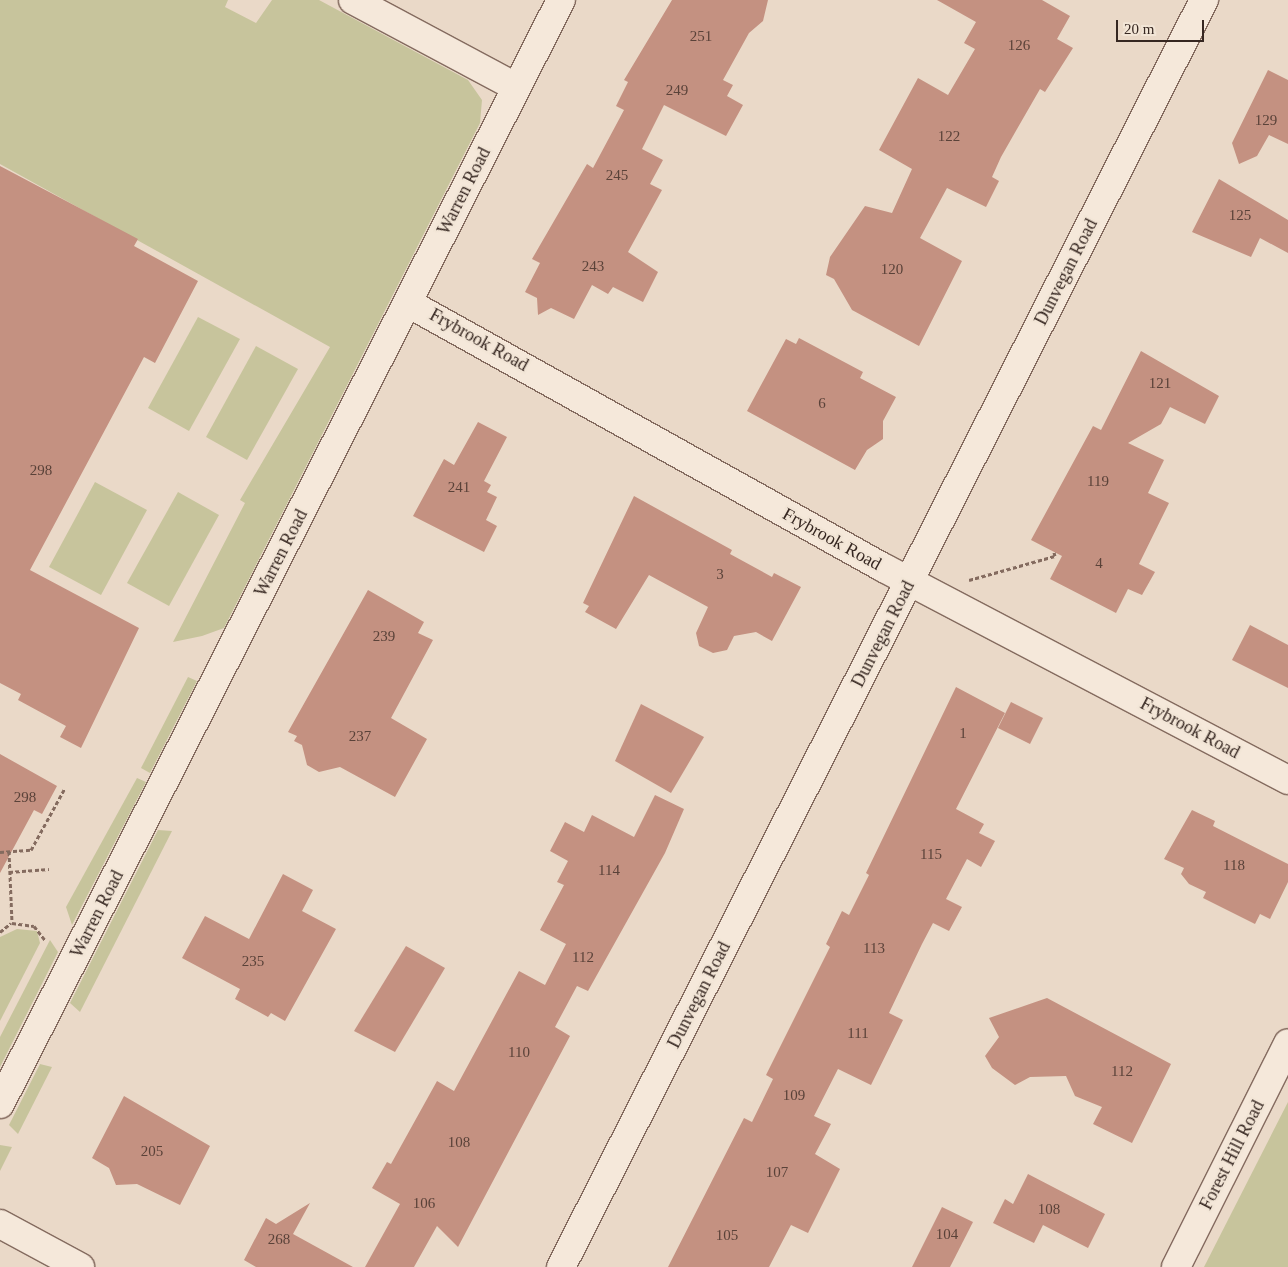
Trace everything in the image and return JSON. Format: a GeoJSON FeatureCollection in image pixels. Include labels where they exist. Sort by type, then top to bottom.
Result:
{"type":"FeatureCollection","features":[{"type":"Feature","properties":{"kind":"street"},"geometry":{"type":"LineString","coordinates":[[353,0],[516,87]]}},
{"type":"Feature","properties":{"kind":"street","name":"Warren Road"},"geometry":{"type":"LineString","coordinates":[[0,1104],[561,0]]}},
{"type":"Feature","properties":{"kind":"street","name":"Dunvegan Road"},"geometry":{"type":"LineString","coordinates":[[561,1267],[1204,0]]}},
{"type":"Feature","properties":{"kind":"street","name":"Frybrook Road"},"geometry":{"type":"LineString","coordinates":[[408,302],[910,582],[1288,780]]}},
{"type":"Feature","properties":{"kind":"street","name":"Forest Hill Road"},"geometry":{"type":"LineString","coordinates":[[1176,1267],[1288,1043]]}},
{"type":"Feature","properties":{"kind":"street"},"geometry":{"type":"LineString","coordinates":[[0,1224],[80,1267]]}},
{"type":"Feature","properties":{"kind":"path"},"geometry":{"type":"LineString","coordinates":[[969,580],[1055,556],[1054,552]]}},
{"type":"Feature","properties":{"kind":"path"},"geometry":{"type":"LineString","coordinates":[[0,852],[31,850],[65,788]]}},
{"type":"Feature","properties":{"kind":"path"},"geometry":{"type":"LineString","coordinates":[[9,851],[12,923]]}},
{"type":"Feature","properties":{"kind":"path"},"geometry":{"type":"LineString","coordinates":[[9,872],[48,869]]}},
{"type":"Feature","properties":{"kind":"path"},"geometry":{"type":"LineString","coordinates":[[0,932],[12,923],[34,926],[45,940]]}},
{"type":"Feature","properties":{"kind":"shaded area"},"geometry":{"type":"Polygon","coordinates":[[[0,0],[228,0],[225,7],[256,23],[272,0],[319,0],[468,80],[482,100],[480,123],[224,628],[202,636],[173,642],[245,503],[240,500],[330,347],[0,164],[0,0]]]}},
{"type":"Feature","properties":{"kind":"shaded area"},"geometry":{"type":"Polygon","coordinates":[[[198,317],[240,339],[189,431],[148,408],[198,317]]]}},
{"type":"Feature","properties":{"kind":"shaded area"},"geometry":{"type":"Polygon","coordinates":[[[256,346],[298,369],[247,460],[206,437],[256,346]]]}},
{"type":"Feature","properties":{"kind":"shaded area"},"geometry":{"type":"Polygon","coordinates":[[[95,482],[147,510],[101,595],[49,567],[95,482]]]}},
{"type":"Feature","properties":{"kind":"shaded area"},"geometry":{"type":"Polygon","coordinates":[[[178,492],[219,515],[169,606],[127,583],[178,492]]]}},
{"type":"Feature","properties":{"kind":"shaded area"},"geometry":{"type":"Polygon","coordinates":[[[188,677],[197,681],[150,773],[141,768],[188,677]]]}},
{"type":"Feature","properties":{"kind":"shaded area"},"geometry":{"type":"Polygon","coordinates":[[[137,778],[146,782],[72,925],[66,907],[137,778]]]}},
{"type":"Feature","properties":{"kind":"shaded area"},"geometry":{"type":"Polygon","coordinates":[[[158,830],[172,831],[80,1012],[70,1003],[158,830]]]}},
{"type":"Feature","properties":{"kind":"shaded area"},"geometry":{"type":"Polygon","coordinates":[[[17,929],[37,931],[40,943],[0,1021],[0,937],[17,929]]]}},
{"type":"Feature","properties":{"kind":"shaded area"},"geometry":{"type":"Polygon","coordinates":[[[50,940],[58,952],[0,1067],[0,1037],[50,940]]]}},
{"type":"Feature","properties":{"kind":"shaded area"},"geometry":{"type":"Polygon","coordinates":[[[40,1064],[52,1067],[18,1134],[9,1125],[40,1064]]]}},
{"type":"Feature","properties":{"kind":"shaded area"},"geometry":{"type":"Polygon","coordinates":[[[1288,1102],[1288,1267],[1204,1267],[1288,1102]]]}},
{"type":"Feature","properties":{"kind":"shaded area"},"geometry":{"type":"Polygon","coordinates":[[[0,1145],[12,1147],[0,1171],[0,1145]]]}},
{"type":"Feature","properties":{"kind":"building"},"geometry":{"type":"Polygon","coordinates":[[[672,0],[768,0],[763,21],[749,33],[723,80],[733,85],[727,96],[743,105],[726,136],[664,105],[642,149],[663,160],[650,184],[662,190],[628,252],[658,272],[643,302],[613,287],[608,294],[592,285],[574,319],[551,308],[538,315],[537,298],[525,292],[540,263],[532,259],[587,164],[593,168],[624,110],[616,106],[628,82],[624,80],[672,0]]]}},
{"type":"Feature","properties":{"kind":"building"},"geometry":{"type":"Polygon","coordinates":[[[937,0],[1042,0],[1070,16],[1057,39],[1073,48],[1045,92],[1040,89],[1001,157],[992,177],[999,181],[986,207],[947,188],[920,238],[962,261],[919,346],[852,310],[834,279],[826,275],[830,257],[865,206],[892,213],[912,169],[879,150],[918,78],[948,95],[975,49],[964,43],[976,22],[937,0]]]}},
{"type":"Feature","properties":{"kind":"building"},"geometry":{"type":"Polygon","coordinates":[[[1268,70],[1288,80],[1288,144],[1269,135],[1257,156],[1239,164],[1232,143],[1268,70]]]}},
{"type":"Feature","properties":{"kind":"building"},"geometry":{"type":"Polygon","coordinates":[[[0,166],[138,239],[134,246],[198,281],[155,363],[144,357],[30,570],[139,628],[81,748],[60,737],[66,726],[18,700],[21,694],[0,683],[0,166]]]}},
{"type":"Feature","properties":{"kind":"building"},"geometry":{"type":"Polygon","coordinates":[[[1219,179],[1288,220],[1288,253],[1260,238],[1251,257],[1192,232],[1219,179]]]}},
{"type":"Feature","properties":{"kind":"building"},"geometry":{"type":"Polygon","coordinates":[[[799,338],[863,372],[860,378],[896,397],[883,421],[883,439],[867,450],[855,470],[747,411],[786,339],[796,344],[799,338]]]}},
{"type":"Feature","properties":{"kind":"building"},"geometry":{"type":"Polygon","coordinates":[[[1141,351],[1219,396],[1205,424],[1170,407],[1161,424],[1128,443],[1164,460],[1148,493],[1169,503],[1139,564],[1155,572],[1142,595],[1128,589],[1116,613],[1050,579],[1062,556],[1031,540],[1093,426],[1101,430],[1141,351]]]}},
{"type":"Feature","properties":{"kind":"building"},"geometry":{"type":"Polygon","coordinates":[[[478,422],[507,437],[484,481],[491,485],[487,492],[497,497],[486,520],[497,526],[484,552],[413,516],[444,459],[454,465],[478,422]]]}},
{"type":"Feature","properties":{"kind":"building"},"geometry":{"type":"Polygon","coordinates":[[[634,496],[732,550],[730,554],[772,577],[774,573],[801,587],[772,641],[756,632],[734,636],[727,650],[713,653],[699,646],[696,633],[708,607],[649,575],[616,629],[585,612],[589,606],[583,603],[634,496]]]}},
{"type":"Feature","properties":{"kind":"building"},"geometry":{"type":"Polygon","coordinates":[[[368,590],[424,622],[418,633],[433,640],[391,718],[427,739],[395,797],[340,767],[319,772],[307,765],[302,745],[294,741],[297,736],[288,732],[368,590]]]}},
{"type":"Feature","properties":{"kind":"building"},"geometry":{"type":"Polygon","coordinates":[[[1250,625],[1288,645],[1288,688],[1232,660],[1250,625]]]}},
{"type":"Feature","properties":{"kind":"building"},"geometry":{"type":"Polygon","coordinates":[[[956,687],[1005,713],[956,809],[984,824],[979,833],[995,841],[981,867],[967,859],[946,899],[962,907],[949,931],[933,923],[922,944],[889,1013],[903,1020],[871,1085],[838,1069],[814,1116],[831,1124],[815,1154],[840,1169],[808,1233],[791,1225],[769,1267],[668,1267],[744,1118],[752,1122],[773,1079],[766,1075],[830,947],[826,944],[842,911],[849,915],[869,875],[866,873],[956,687]]]}},
{"type":"Feature","properties":{"kind":"building"},"geometry":{"type":"Polygon","coordinates":[[[1011,702],[1043,718],[1030,744],[998,728],[1011,702]]]}},
{"type":"Feature","properties":{"kind":"building"},"geometry":{"type":"Polygon","coordinates":[[[641,704],[704,737],[671,793],[615,761],[641,704]]]}},
{"type":"Feature","properties":{"kind":"building"},"geometry":{"type":"Polygon","coordinates":[[[0,754],[57,786],[42,814],[34,810],[0,873],[0,754]]]}},
{"type":"Feature","properties":{"kind":"building"},"geometry":{"type":"Polygon","coordinates":[[[655,795],[684,809],[665,853],[588,991],[577,986],[555,1027],[570,1036],[458,1247],[437,1226],[414,1267],[365,1267],[400,1204],[372,1188],[387,1162],[391,1164],[437,1081],[454,1091],[519,971],[545,985],[566,944],[540,930],[564,885],[557,882],[568,861],[550,851],[565,822],[584,832],[592,815],[634,837],[655,795]]]}},
{"type":"Feature","properties":{"kind":"building"},"geometry":{"type":"Polygon","coordinates":[[[1192,810],[1215,821],[1213,826],[1288,864],[1288,882],[1270,919],[1260,914],[1255,924],[1203,898],[1206,892],[1189,884],[1181,874],[1184,868],[1164,859],[1192,810]]]}},
{"type":"Feature","properties":{"kind":"building"},"geometry":{"type":"Polygon","coordinates":[[[283,874],[313,890],[302,911],[336,929],[285,1021],[271,1013],[268,1017],[235,999],[240,989],[182,958],[205,916],[249,939],[283,874]]]}},
{"type":"Feature","properties":{"kind":"building"},"geometry":{"type":"Polygon","coordinates":[[[406,946],[445,968],[395,1052],[354,1031],[406,946]]]}},
{"type":"Feature","properties":{"kind":"building"},"geometry":{"type":"Polygon","coordinates":[[[1047,998],[1171,1064],[1132,1143],[1093,1124],[1102,1107],[1075,1096],[1066,1076],[1030,1077],[1015,1085],[992,1068],[985,1056],[999,1037],[989,1018],[1047,998]]]}},
{"type":"Feature","properties":{"kind":"building"},"geometry":{"type":"Polygon","coordinates":[[[124,1096],[210,1146],[180,1205],[137,1184],[116,1185],[109,1168],[92,1158],[124,1096]]]}},
{"type":"Feature","properties":{"kind":"building"},"geometry":{"type":"Polygon","coordinates":[[[1028,1174],[1105,1214],[1088,1248],[1043,1225],[1034,1243],[993,1223],[1005,1199],[1013,1204],[1028,1174]]]}},
{"type":"Feature","properties":{"kind":"building"},"geometry":{"type":"Polygon","coordinates":[[[310,1203],[293,1234],[353,1267],[256,1267],[244,1260],[266,1218],[276,1224],[310,1203]]]}},
{"type":"Feature","properties":{"kind":"building"},"geometry":{"type":"Polygon","coordinates":[[[942,1207],[973,1222],[950,1267],[912,1267],[942,1207]]]}}]}
